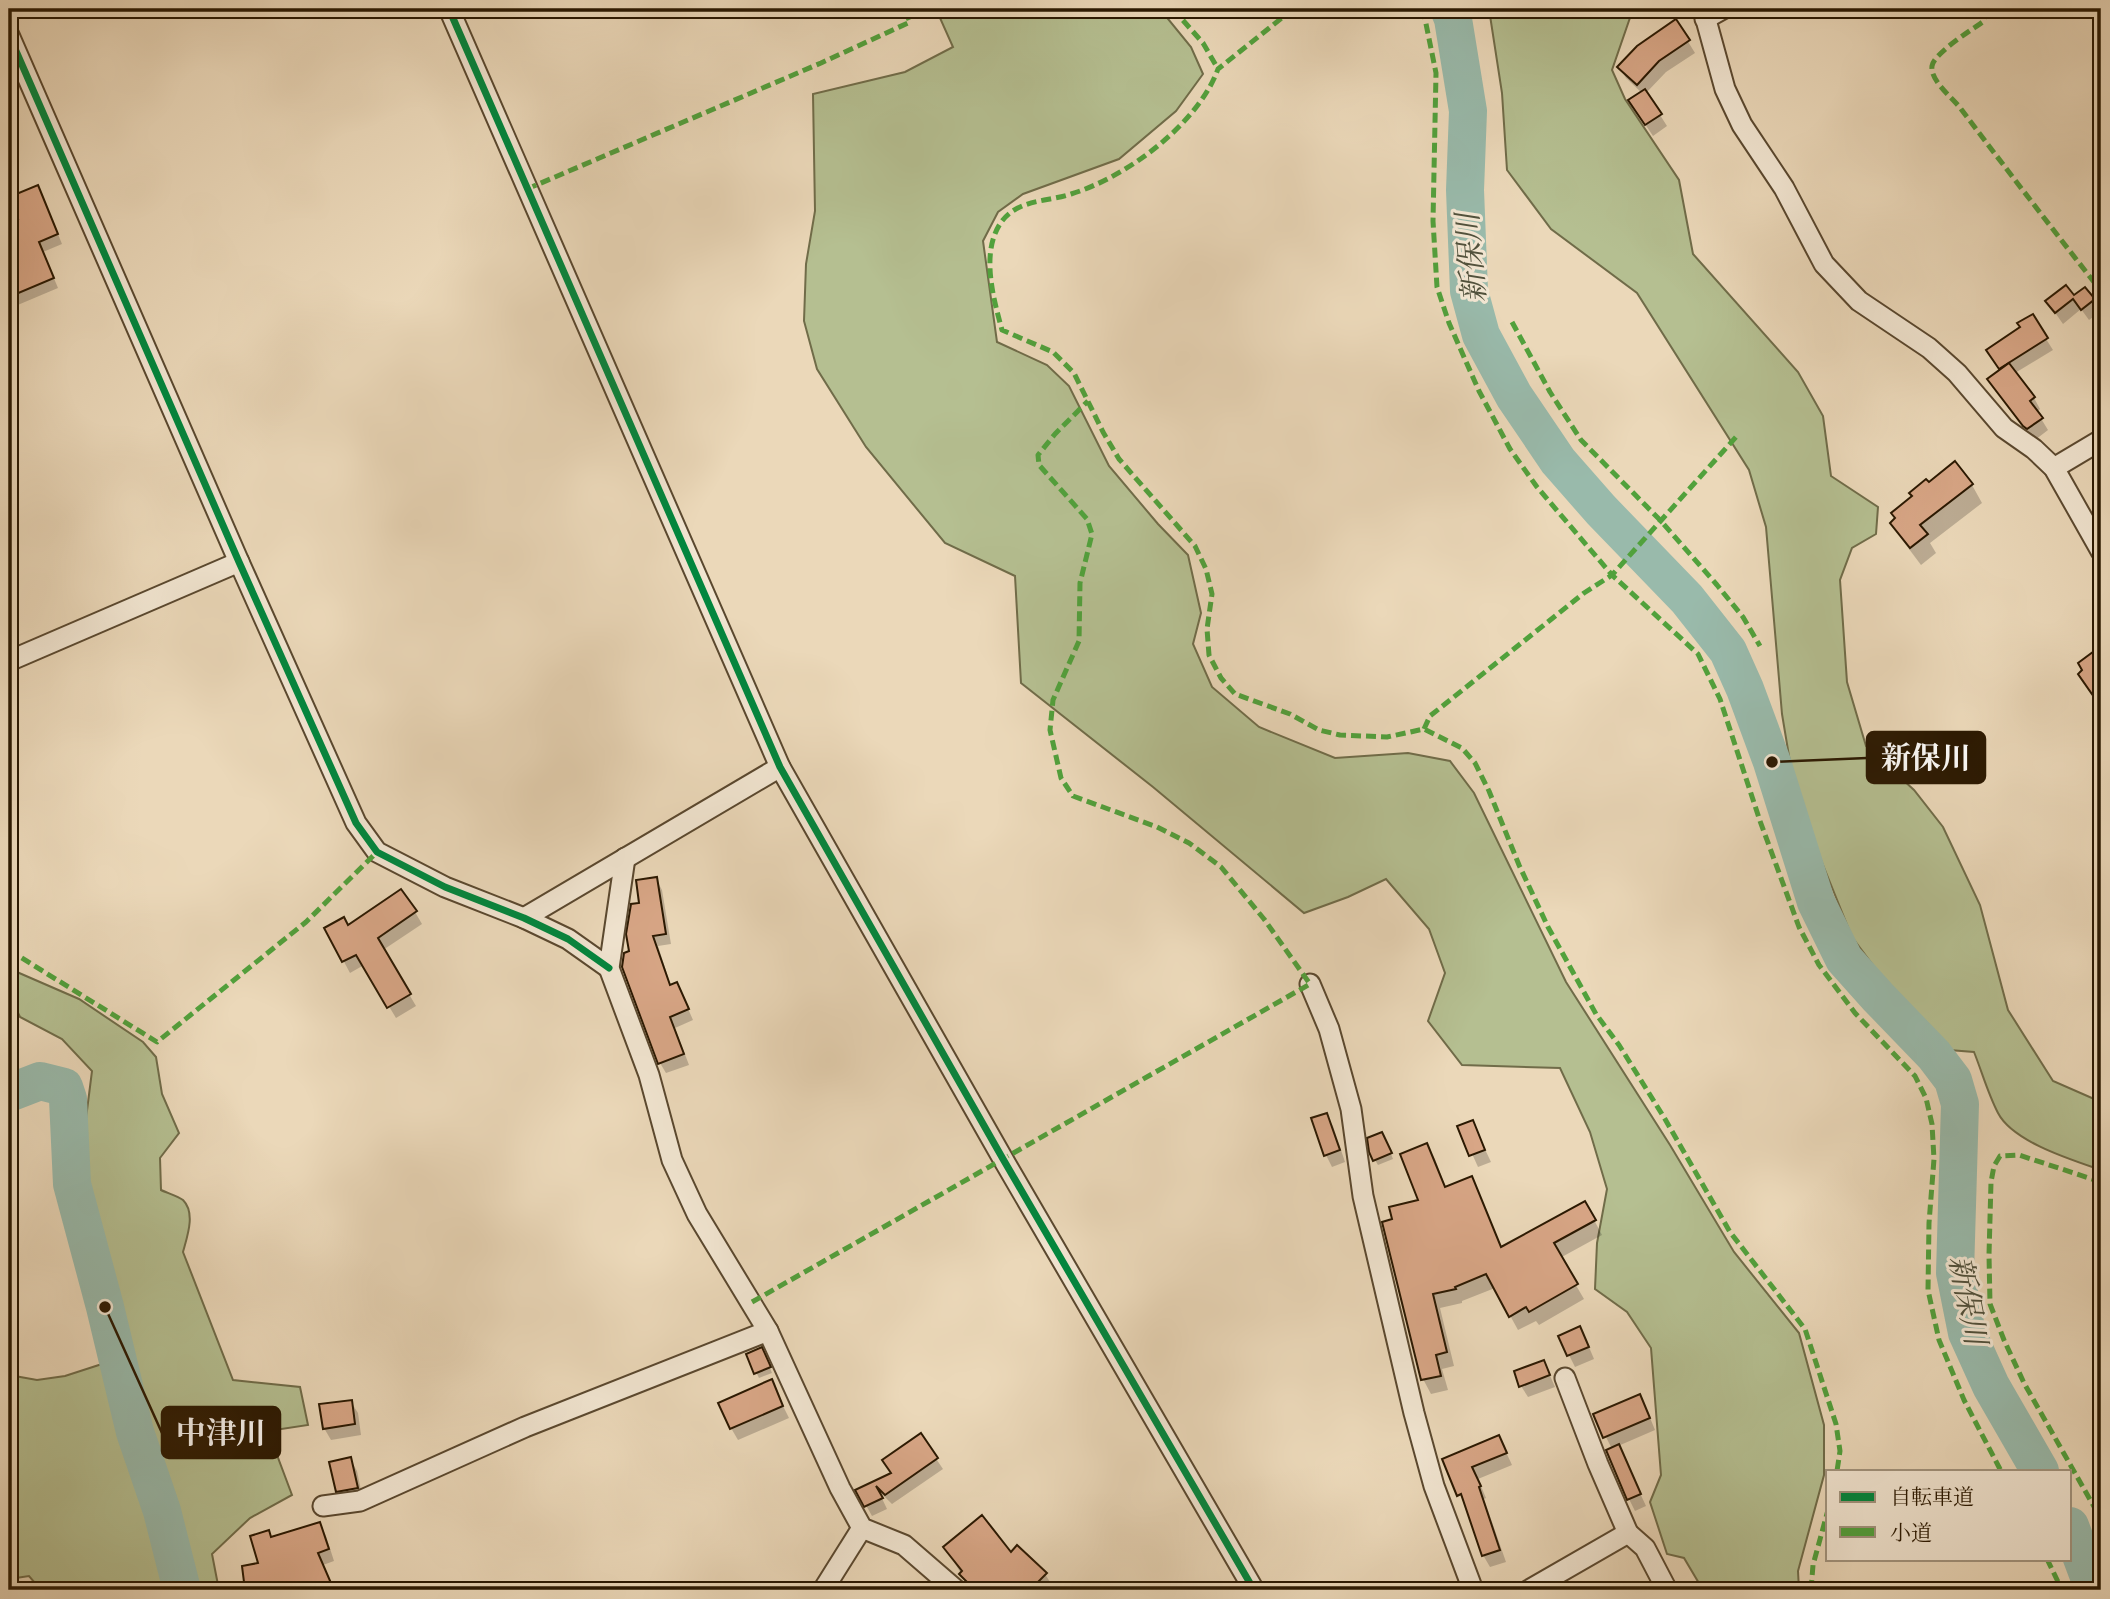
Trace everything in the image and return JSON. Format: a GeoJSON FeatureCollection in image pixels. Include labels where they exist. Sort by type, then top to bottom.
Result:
{"type":"FeatureCollection","features":[{"type":"Feature","properties":{"kind":"street"},"geometry":{"type":"LineString","coordinates":[[449,9],[780,767],[1010,1171],[1254,1590]]}},
{"type":"Feature","properties":{"kind":"street"},"geometry":{"type":"LineString","coordinates":[[1723,9],[1704,14],[1726,89],[1742,125],[1784,188],[1824,264],[1859,301],[1929,348],[1957,373],[2004,428],[2034,449],[2054,468],[2101,551]]}},
{"type":"Feature","properties":{"kind":"street"},"geometry":{"type":"LineString","coordinates":[[9,35],[356,823],[377,852],[445,887],[568,939],[609,968]]}},
{"type":"Feature","properties":{"kind":"street"},"geometry":{"type":"LineString","coordinates":[[2054,468],[2101,440]]}},
{"type":"Feature","properties":{"kind":"street"},"geometry":{"type":"LineString","coordinates":[[9,661],[239,562]]}},
{"type":"Feature","properties":{"kind":"street"},"geometry":{"type":"LineString","coordinates":[[523,918],[780,767]]}},
{"type":"Feature","properties":{"kind":"street"},"geometry":{"type":"LineString","coordinates":[[625,858],[609,968],[649,1075],[672,1160],[697,1214],[768,1331],[840,1488],[862,1528],[904,1545],[956,1590]]}},
{"type":"Feature","properties":{"kind":"street"},"geometry":{"type":"LineString","coordinates":[[1310,984],[1329,1029],[1351,1109],[1363,1196],[1414,1413],[1434,1486],[1474,1590]]}},
{"type":"Feature","properties":{"kind":"street"},"geometry":{"type":"LineString","coordinates":[[323,1506],[360,1501],[525,1427],[768,1331]]}},
{"type":"Feature","properties":{"kind":"street"},"geometry":{"type":"LineString","coordinates":[[1565,1378],[1628,1533],[1645,1548],[1667,1590]]}},
{"type":"Feature","properties":{"kind":"street"},"geometry":{"type":"LineString","coordinates":[[823,1590],[862,1528]]}},
{"type":"Feature","properties":{"kind":"street"},"geometry":{"type":"LineString","coordinates":[[1529,1590],[1628,1533]]}},
{"type":"Feature","properties":{"kind":"green space"},"geometry":{"type":"Polygon","coordinates":[[[936,9],[1160,9],[1191,47],[1203,74],[1176,111],[1119,159],[1023,194],[998,212],[983,241],[997,342],[1047,365],[1069,386],[1109,466],[1188,555],[1201,613],[1193,644],[1212,687],[1259,727],[1335,758],[1408,753],[1450,761],[1474,793],[1566,982],[1670,1145],[1734,1252],[1799,1333],[1824,1425],[1824,1475],[1798,1571],[1799,1590],[1703,1590],[1684,1558],[1667,1554],[1650,1502],[1661,1475],[1651,1348],[1627,1312],[1595,1289],[1597,1243],[1607,1189],[1590,1132],[1560,1068],[1462,1065],[1428,1021],[1445,973],[1429,929],[1386,879],[1304,913],[1153,787],[1021,683],[1015,576],[945,543],[866,447],[817,369],[804,321],[806,264],[815,211],[813,94],[905,72],[953,47],[936,9]]]}},
{"type":"Feature","properties":{"kind":"green space"},"geometry":{"type":"Polygon","coordinates":[[[1489,9],[1633,9],[1612,70],[1625,99],[1679,180],[1693,254],[1798,372],[1823,416],[1831,476],[1878,507],[1876,534],[1852,548],[1840,580],[1847,682],[1866,746],[1914,790],[1943,827],[1980,905],[2008,1010],[2053,1081],[2101,1102],[2101,1170],[2044,1149],[2016,1133],[1994,1106],[1974,1052],[1949,1050],[1890,988],[1852,937],[1796,798],[1782,714],[1766,527],[1749,470],[1637,293],[1551,229],[1507,170],[1502,93],[1489,9]]]}},
{"type":"Feature","properties":{"kind":"green space"},"geometry":{"type":"Polygon","coordinates":[[[10,969],[79,999],[143,1042],[156,1057],[162,1094],[179,1133],[160,1158],[161,1190],[183,1200],[187,1205],[190,1218],[183,1252],[233,1380],[300,1387],[308,1425],[268,1431],[292,1495],[250,1518],[212,1554],[219,1590],[41,1590],[29,1576],[9,1579],[9,1375],[37,1380],[65,1376],[105,1363],[73,1221],[92,1071],[62,1039],[20,1017],[9,994],[10,969]]]}},
{"type":"Feature","properties":{"kind":"building"},"geometry":{"type":"Polygon","coordinates":[[[1676,19],[1690,40],[1659,61],[1637,85],[1617,67],[1637,46],[1676,19]]]}},
{"type":"Feature","properties":{"kind":"building"},"geometry":{"type":"Polygon","coordinates":[[[1645,89],[1662,114],[1645,125],[1628,100],[1645,89]]]}},
{"type":"Feature","properties":{"kind":"building"},"geometry":{"type":"Polygon","coordinates":[[[38,185],[58,234],[39,242],[54,278],[9,297],[9,222],[18,219],[9,197],[38,185]]]}},
{"type":"Feature","properties":{"kind":"building"},"geometry":{"type":"Polygon","coordinates":[[[2066,285],[2074,295],[2085,287],[2095,299],[2081,310],[2073,299],[2055,313],[2045,301],[2066,285]]]}},
{"type":"Feature","properties":{"kind":"building"},"geometry":{"type":"Polygon","coordinates":[[[2033,314],[2048,338],[1999,369],[1986,350],[2020,327],[2017,323],[2033,314]]]}},
{"type":"Feature","properties":{"kind":"building"},"geometry":{"type":"Polygon","coordinates":[[[2009,363],[2035,397],[2030,401],[2043,418],[2027,429],[1987,379],[2009,363]]]}},
{"type":"Feature","properties":{"kind":"building"},"geometry":{"type":"Polygon","coordinates":[[[1955,461],[1973,484],[1920,525],[1928,534],[1910,548],[1890,523],[1895,518],[1891,513],[1912,496],[1909,493],[1926,479],[1929,482],[1955,461]]]}},
{"type":"Feature","properties":{"kind":"building"},"geometry":{"type":"Polygon","coordinates":[[[2101,646],[2101,707],[2078,674],[2082,670],[2078,663],[2101,646]]]}},
{"type":"Feature","properties":{"kind":"building"},"geometry":{"type":"Polygon","coordinates":[[[657,877],[666,934],[653,936],[670,985],[677,982],[689,1009],[670,1017],[684,1054],[658,1064],[622,967],[624,953],[629,951],[626,934],[631,904],[639,903],[636,880],[657,877]]]}},
{"type":"Feature","properties":{"kind":"building"},"geometry":{"type":"Polygon","coordinates":[[[401,889],[417,911],[378,938],[411,994],[387,1008],[356,955],[342,962],[324,928],[344,917],[348,925],[401,889]]]}},
{"type":"Feature","properties":{"kind":"building"},"geometry":{"type":"Polygon","coordinates":[[[1327,1113],[1340,1150],[1324,1156],[1311,1118],[1327,1113]]]}},
{"type":"Feature","properties":{"kind":"building"},"geometry":{"type":"Polygon","coordinates":[[[1473,1120],[1485,1150],[1469,1156],[1457,1126],[1473,1120]]]}},
{"type":"Feature","properties":{"kind":"building"},"geometry":{"type":"Polygon","coordinates":[[[1382,1132],[1392,1153],[1373,1161],[1367,1138],[1382,1132]]]}},
{"type":"Feature","properties":{"kind":"building"},"geometry":{"type":"Polygon","coordinates":[[[1427,1143],[1445,1187],[1472,1176],[1501,1247],[1585,1201],[1596,1220],[1554,1243],[1578,1284],[1529,1312],[1526,1307],[1509,1317],[1486,1274],[1455,1287],[1456,1289],[1433,1294],[1447,1352],[1436,1355],[1441,1376],[1421,1380],[1382,1222],[1392,1219],[1389,1207],[1418,1200],[1400,1154],[1427,1143]]]}},
{"type":"Feature","properties":{"kind":"building"},"geometry":{"type":"Polygon","coordinates":[[[1580,1326],[1589,1347],[1567,1356],[1558,1336],[1580,1326]]]}},
{"type":"Feature","properties":{"kind":"building"},"geometry":{"type":"Polygon","coordinates":[[[762,1347],[771,1367],[754,1374],[746,1354],[762,1347]]]}},
{"type":"Feature","properties":{"kind":"building"},"geometry":{"type":"Polygon","coordinates":[[[1544,1360],[1550,1375],[1519,1387],[1514,1371],[1544,1360]]]}},
{"type":"Feature","properties":{"kind":"building"},"geometry":{"type":"Polygon","coordinates":[[[772,1379],[783,1406],[730,1429],[718,1403],[772,1379]]]}},
{"type":"Feature","properties":{"kind":"building"},"geometry":{"type":"Polygon","coordinates":[[[1640,1394],[1650,1418],[1603,1438],[1593,1414],[1640,1394]]]}},
{"type":"Feature","properties":{"kind":"building"},"geometry":{"type":"Polygon","coordinates":[[[352,1400],[355,1424],[323,1429],[319,1404],[352,1400]]]}},
{"type":"Feature","properties":{"kind":"building"},"geometry":{"type":"Polygon","coordinates":[[[921,1433],[938,1458],[885,1495],[876,1486],[883,1498],[864,1507],[855,1490],[891,1473],[882,1460],[921,1433]]]}},
{"type":"Feature","properties":{"kind":"building"},"geometry":{"type":"Polygon","coordinates":[[[1499,1435],[1507,1453],[1472,1467],[1481,1486],[1479,1487],[1500,1550],[1482,1556],[1461,1494],[1457,1496],[1442,1459],[1499,1435]]]}},
{"type":"Feature","properties":{"kind":"building"},"geometry":{"type":"Polygon","coordinates":[[[1619,1444],[1641,1494],[1627,1500],[1606,1450],[1619,1444]]]}},
{"type":"Feature","properties":{"kind":"building"},"geometry":{"type":"Polygon","coordinates":[[[351,1457],[358,1488],[336,1492],[329,1462],[351,1457]]]}},
{"type":"Feature","properties":{"kind":"building"},"geometry":{"type":"Polygon","coordinates":[[[982,1515],[1011,1552],[1017,1545],[1047,1573],[1030,1590],[975,1590],[959,1574],[962,1571],[943,1547],[982,1515]]]}},
{"type":"Feature","properties":{"kind":"building"},"geometry":{"type":"Polygon","coordinates":[[[320,1522],[329,1549],[318,1553],[334,1590],[245,1590],[242,1566],[258,1563],[250,1536],[269,1530],[271,1537],[320,1522]]]}},
{"type":"Feature","properties":{"kind":"waterway","name":"新保川"},"geometry":{"type":"LineString","coordinates":[[1449,9],[1453,19],[1468,111],[1465,190],[1469,291],[1481,335],[1514,396],[1558,461],[1687,599],[1728,651],[1772,762],[1816,902],[1844,959],[1934,1055],[1953,1080],[1960,1104],[1955,1273],[1967,1333],[1991,1386],[2039,1470]]}},
{"type":"Feature","properties":{"kind":"waterway"},"geometry":{"type":"LineString","coordinates":[[9,1093],[40,1081],[64,1087],[68,1099],[72,1184],[135,1432],[162,1511],[182,1590]]}},
{"type":"Feature","properties":{"kind":"waterway","name":"新保川"},"geometry":{"type":"LineString","coordinates":[[2072,1531],[2094,1590]]}},
{"type":"Feature","properties":{"kind":"marked path"},"geometry":{"type":"LineString","coordinates":[[527,189],[910,22],[904,9]]}},
{"type":"Feature","properties":{"kind":"marked path"},"geometry":{"type":"LineString","coordinates":[[1173,9],[1203,43],[1218,69]]}},
{"type":"Feature","properties":{"kind":"marked path"},"geometry":{"type":"LineString","coordinates":[[1293,9],[1218,69],[1194,109],[1158,146],[1115,175],[1093,186],[1025,205],[1002,221],[995,233],[990,260],[992,289],[1002,330],[1053,352],[1074,373],[1119,459],[1195,546],[1206,569],[1212,594],[1207,629],[1209,655],[1221,678],[1235,694],[1290,714],[1319,730],[1340,735],[1387,737],[1424,729],[1462,748],[1475,763],[1548,927],[1596,1014],[1619,1045],[1665,1119],[1730,1232],[1805,1329],[1836,1424],[1840,1451],[1837,1470]]}},
{"type":"Feature","properties":{"kind":"marked path"},"geometry":{"type":"LineString","coordinates":[[1423,9],[1436,73],[1433,221],[1437,287],[1449,323],[1479,391],[1510,449],[1537,487],[1612,575],[1698,654],[1720,699],[1760,821],[1799,927],[1819,965],[1855,1013],[1915,1076],[1926,1098],[1932,1124],[1934,1159],[1928,1290],[1939,1340],[1964,1400],[2000,1470]]}},
{"type":"Feature","properties":{"kind":"marked path"},"geometry":{"type":"LineString","coordinates":[[1987,9],[1984,21],[1939,55],[1934,61],[1932,72],[2101,291]]}},
{"type":"Feature","properties":{"kind":"marked path"},"geometry":{"type":"LineString","coordinates":[[1512,322],[1550,392],[1581,440],[1661,521],[1717,585],[1743,617],[1760,646]]}},
{"type":"Feature","properties":{"kind":"marked path"},"geometry":{"type":"LineString","coordinates":[[752,1302],[1310,984],[1264,919],[1221,867],[1189,843],[1157,827],[1073,796],[1061,778],[1050,730],[1053,700],[1079,641],[1080,583],[1092,534],[1087,519],[1039,465],[1038,455],[1088,401]]}},
{"type":"Feature","properties":{"kind":"marked path"},"geometry":{"type":"LineString","coordinates":[[1424,729],[1430,716],[1584,593],[1612,575],[1736,437]]}},
{"type":"Feature","properties":{"kind":"marked path"},"geometry":{"type":"LineString","coordinates":[[9,950],[157,1042],[306,922],[377,852]]}},
{"type":"Feature","properties":{"kind":"marked path"},"geometry":{"type":"LineString","coordinates":[[2101,1182],[2019,1155],[2000,1156],[1994,1166],[1991,1182],[1989,1255],[1990,1304],[2004,1340],[2024,1383],[2101,1519]]}},
{"type":"Feature","properties":{"kind":"marked path"},"geometry":{"type":"LineString","coordinates":[[1811,1590],[1813,1565],[1826,1517]]}},
{"type":"Feature","properties":{"kind":"marked path"},"geometry":{"type":"LineString","coordinates":[[2047,1560],[2062,1590]]}},
{"type":"Feature","properties":{"kind":"cycle path"},"geometry":{"type":"LineString","coordinates":[[449,9],[780,767],[1003,1159],[1254,1590]]}},
{"type":"Feature","properties":{"kind":"cycle path"},"geometry":{"type":"LineString","coordinates":[[9,35],[356,823],[377,852],[445,887],[524,918],[568,939],[609,968]]}},
{"type":"Feature","properties":{"kind":"place","name":"新保川"},"geometry":{"type":"Point","coordinates":[1772,762]}},
{"type":"Feature","properties":{"kind":"place","name":"中津川"},"geometry":{"type":"Point","coordinates":[105,1307]}}]}
